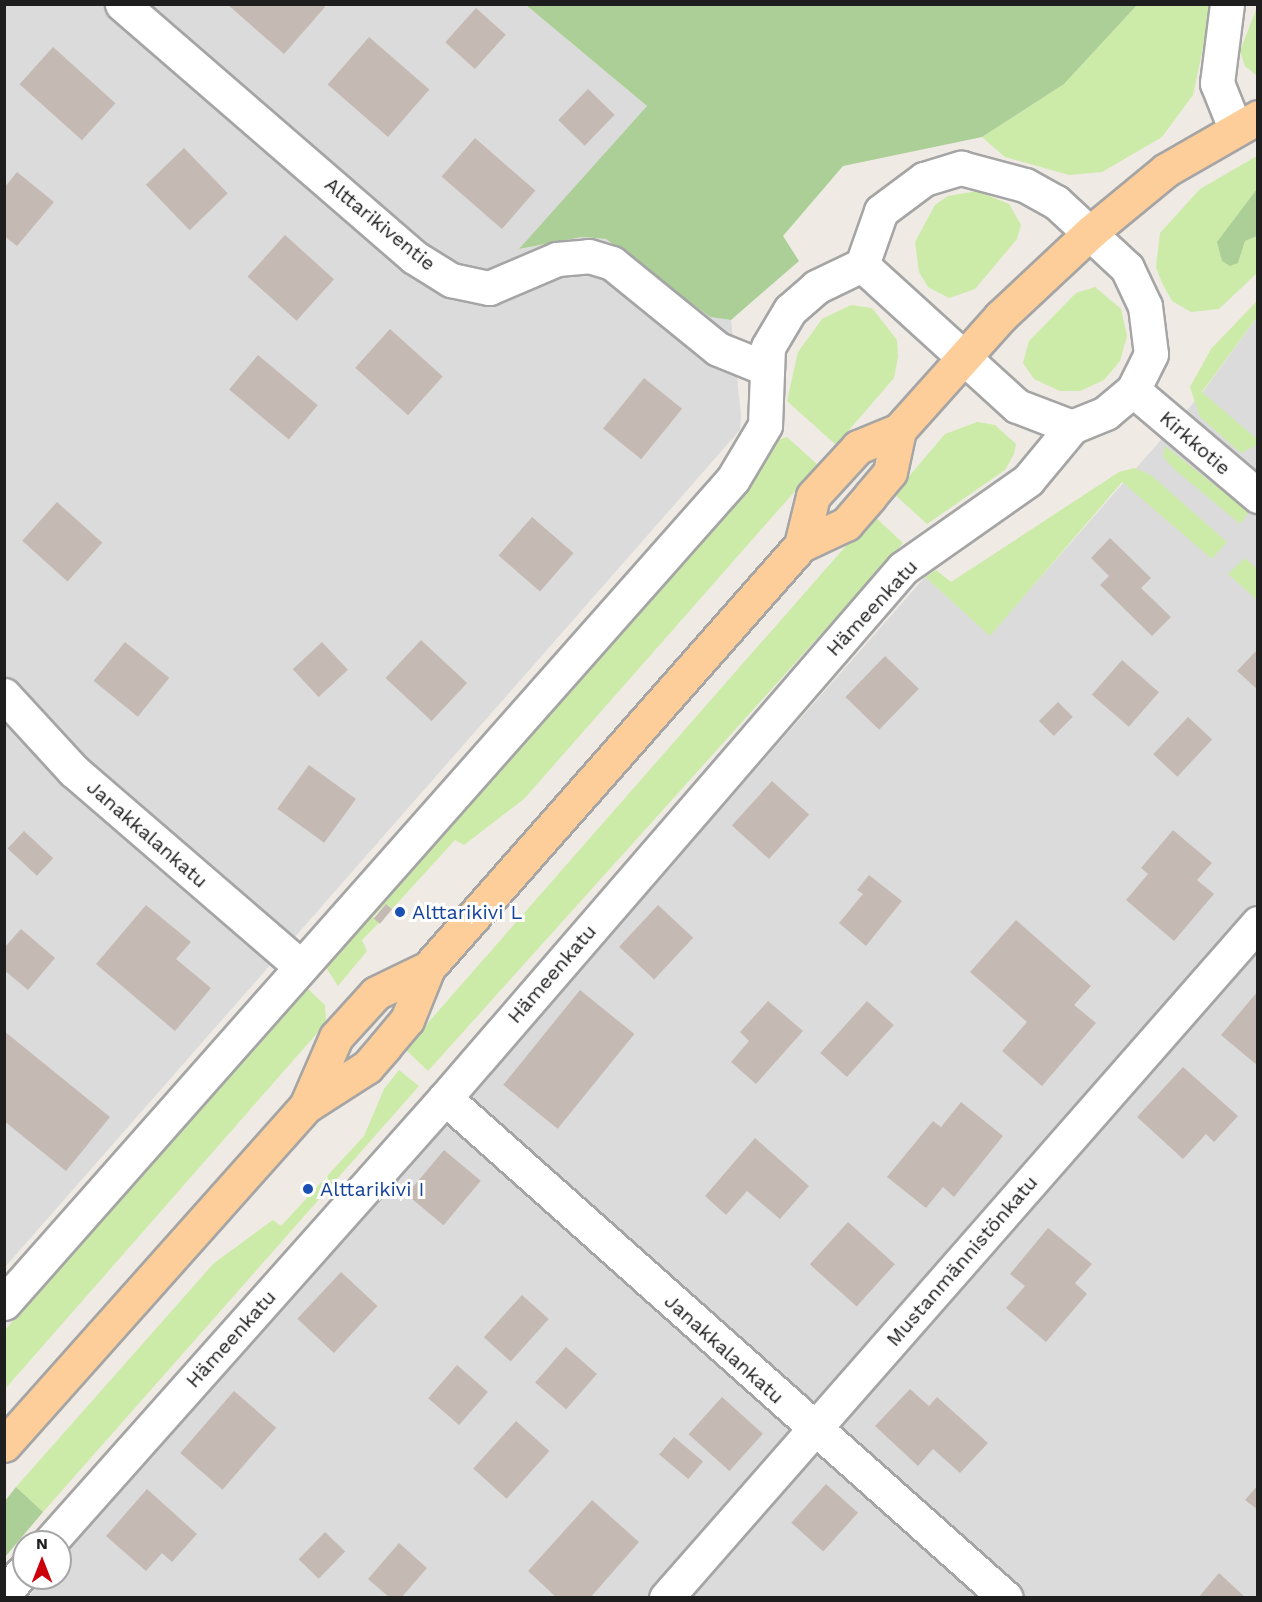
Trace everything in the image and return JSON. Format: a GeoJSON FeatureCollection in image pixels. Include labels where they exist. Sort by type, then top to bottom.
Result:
{"type":"FeatureCollection","features":[{"type":"Feature","properties":{"kind":"main road"},"geometry":{"type":"LineString","coordinates":[[801,545],[813,496],[858,447],[898,430],[962,357],[1092,231],[1166,171],[1246,123]]}},
{"type":"Feature","properties":{"kind":"main road"},"geometry":{"type":"LineString","coordinates":[[4,1445],[306,1106],[336,1037],[375,993],[428,968],[801,545],[846,524],[890,472],[898,430]]}},
{"type":"Feature","properties":{"kind":"street","name":"Alttarikiventie"},"geometry":{"type":"LineString","coordinates":[[122,4],[414,257],[451,280],[489,288],[557,259],[589,256],[612,262],[718,349],[765,368]]}},
{"type":"Feature","properties":{"kind":"street"},"geometry":{"type":"LineString","coordinates":[[1227,4],[1217,83],[1246,123]]}},
{"type":"Feature","properties":{"kind":"street","name":"Hämeenkatu"},"geometry":{"type":"LineString","coordinates":[[61,1530],[445,1098],[903,568],[1028,480],[1072,426],[1106,413],[1133,390],[1151,354],[1144,306],[1127,268],[1092,231],[1025,185],[961,168],[924,179],[881,211],[862,265]]}},
{"type":"Feature","properties":{"kind":"street"},"geometry":{"type":"LineString","coordinates":[[4,1304],[299,965],[733,479],[765,425],[765,368],[768,348],[789,310],[816,287],[862,265],[1017,406],[1072,426]]}},
{"type":"Feature","properties":{"kind":"street","name":"Kirkkotie"},"geometry":{"type":"LineString","coordinates":[[1133,390],[1257,496]]}},
{"type":"Feature","properties":{"kind":"street","name":"Janakkalankatu"},"geometry":{"type":"LineString","coordinates":[[4,695],[74,771],[299,965]]}},
{"type":"Feature","properties":{"kind":"street","name":"Mustanmännistönkatu"},"geometry":{"type":"LineString","coordinates":[[666,1598],[1257,923]]}},
{"type":"Feature","properties":{"kind":"street","name":"Janakkalankatu"},"geometry":{"type":"LineString","coordinates":[[445,1098],[814,1430],[1006,1598]]}},
{"type":"Feature","properties":{"kind":"shaded area"},"geometry":{"type":"Polygon","coordinates":[[[5,5],[526,5],[647,106],[520,249],[582,237],[606,239],[710,317],[731,320],[741,415],[740,430],[5,1267],[5,5]]]}},
{"type":"Feature","properties":{"kind":"shaded area"},"geometry":{"type":"Polygon","coordinates":[[[1257,317],[1257,1597],[27,1598],[34,1590],[72,1590],[72,1546],[925,577],[990,635],[1202,393],[1257,317]]]}},
{"type":"Feature","properties":{"kind":"green space"},"geometry":{"type":"Polygon","coordinates":[[[526,5],[1137,5],[1064,84],[982,137],[843,166],[783,236],[799,261],[731,320],[710,317],[606,239],[582,237],[519,249],[647,106],[526,5]]]}},
{"type":"Feature","properties":{"kind":"green space"},"geometry":{"type":"Polygon","coordinates":[[[1137,5],[1212,5],[1193,95],[1162,137],[1102,172],[1069,175],[1005,157],[982,137],[1064,84],[1137,5]]]}},
{"type":"Feature","properties":{"kind":"green space"},"geometry":{"type":"Polygon","coordinates":[[[1257,7],[1257,76],[1245,66],[1240,51],[1257,7]]]}},
{"type":"Feature","properties":{"kind":"green space"},"geometry":{"type":"Polygon","coordinates":[[[1257,156],[1257,189],[1227,231],[1238,263],[1245,241],[1257,236],[1257,273],[1219,309],[1191,312],[1172,301],[1162,283],[1156,267],[1160,233],[1200,189],[1257,156]]]}},
{"type":"Feature","properties":{"kind":"green space"},"geometry":{"type":"Polygon","coordinates":[[[1257,189],[1257,236],[1245,241],[1238,263],[1230,266],[1222,261],[1217,242],[1257,189]]]}},
{"type":"Feature","properties":{"kind":"green space"},"geometry":{"type":"Polygon","coordinates":[[[977,191],[1009,204],[1021,225],[1017,239],[975,289],[949,298],[928,287],[919,272],[915,242],[935,205],[948,196],[977,191]]]}},
{"type":"Feature","properties":{"kind":"green space"},"geometry":{"type":"Polygon","coordinates":[[[1095,287],[1121,309],[1127,336],[1120,361],[1104,380],[1080,391],[1060,391],[1034,379],[1023,363],[1029,341],[1076,293],[1095,287]]]}},
{"type":"Feature","properties":{"kind":"green space"},"geometry":{"type":"Polygon","coordinates":[[[1257,301],[1257,317],[1202,392],[1257,439],[1257,445],[1241,453],[1200,417],[1190,387],[1211,349],[1257,301]]]}},
{"type":"Feature","properties":{"kind":"green space"},"geometry":{"type":"Polygon","coordinates":[[[851,305],[872,308],[897,340],[898,357],[894,378],[836,445],[787,401],[798,352],[822,319],[851,305]]]}},
{"type":"Feature","properties":{"kind":"green space"},"geometry":{"type":"Polygon","coordinates":[[[977,422],[995,425],[1016,444],[1014,454],[1005,470],[927,524],[894,494],[945,434],[977,422]]]}},
{"type":"Feature","properties":{"kind":"green space"},"geometry":{"type":"Polygon","coordinates":[[[787,437],[818,465],[524,799],[464,845],[455,840],[392,909],[386,904],[373,917],[379,923],[362,940],[367,951],[338,986],[325,966],[748,483],[777,440],[787,437]]]}},
{"type":"Feature","properties":{"kind":"green space"},"geometry":{"type":"Polygon","coordinates":[[[1165,446],[1249,512],[1240,524],[1173,468],[1163,456],[1165,446]]]}},
{"type":"Feature","properties":{"kind":"green space"},"geometry":{"type":"Polygon","coordinates":[[[1134,468],[1151,475],[1227,542],[1212,559],[1122,482],[990,636],[925,577],[936,570],[951,582],[1119,472],[1134,468]]]}},
{"type":"Feature","properties":{"kind":"green space"},"geometry":{"type":"Polygon","coordinates":[[[873,515],[903,543],[428,1071],[405,1049],[873,515]]]}},
{"type":"Feature","properties":{"kind":"green space"},"geometry":{"type":"Polygon","coordinates":[[[1245,558],[1257,569],[1257,600],[1228,574],[1245,558]]]}},
{"type":"Feature","properties":{"kind":"green space"},"geometry":{"type":"Polygon","coordinates":[[[308,989],[325,1005],[326,1023],[5,1389],[5,1330],[308,989]]]}},
{"type":"Feature","properties":{"kind":"green space"},"geometry":{"type":"Polygon","coordinates":[[[399,1070],[419,1086],[43,1512],[16,1487],[214,1263],[273,1220],[281,1226],[364,1136],[384,1089],[399,1070]]]}},
{"type":"Feature","properties":{"kind":"green space"},"geometry":{"type":"Polygon","coordinates":[[[16,1487],[43,1512],[28,1530],[12,1530],[12,1549],[5,1557],[5,1501],[16,1487]]]}},
{"type":"Feature","properties":{"kind":"building"},"geometry":{"type":"Polygon","coordinates":[[[227,4],[321,4],[325,7],[284,54],[227,4]]]}},
{"type":"Feature","properties":{"kind":"building"},"geometry":{"type":"Polygon","coordinates":[[[476,8],[506,35],[475,69],[445,42],[476,8]]]}},
{"type":"Feature","properties":{"kind":"building"},"geometry":{"type":"Polygon","coordinates":[[[369,37],[429,89],[388,137],[328,85],[369,37]]]}},
{"type":"Feature","properties":{"kind":"building"},"geometry":{"type":"Polygon","coordinates":[[[53,47],[115,103],[82,140],[20,84],[53,47]]]}},
{"type":"Feature","properties":{"kind":"building"},"geometry":{"type":"Polygon","coordinates":[[[588,89],[615,115],[585,146],[558,120],[588,89]]]}},
{"type":"Feature","properties":{"kind":"building"},"geometry":{"type":"Polygon","coordinates":[[[475,138],[535,190],[502,229],[442,176],[475,138]]]}},
{"type":"Feature","properties":{"kind":"building"},"geometry":{"type":"Polygon","coordinates":[[[184,148],[228,193],[190,230],[146,185],[184,148]]]}},
{"type":"Feature","properties":{"kind":"building"},"geometry":{"type":"Polygon","coordinates":[[[17,172],[54,202],[17,246],[4,236],[4,188],[17,172]]]}},
{"type":"Feature","properties":{"kind":"building"},"geometry":{"type":"Polygon","coordinates":[[[285,235],[334,279],[297,321],[248,277],[285,235]]]}},
{"type":"Feature","properties":{"kind":"building"},"geometry":{"type":"Polygon","coordinates":[[[390,329],[443,377],[408,415],[355,368],[390,329]]]}},
{"type":"Feature","properties":{"kind":"building"},"geometry":{"type":"Polygon","coordinates":[[[258,355],[318,405],[289,440],[229,389],[258,355]]]}},
{"type":"Feature","properties":{"kind":"building"},"geometry":{"type":"Polygon","coordinates":[[[644,378],[682,409],[641,459],[603,429],[644,378]]]}},
{"type":"Feature","properties":{"kind":"building"},"geometry":{"type":"Polygon","coordinates":[[[57,502],[102,543],[68,581],[22,541],[57,502]]]}},
{"type":"Feature","properties":{"kind":"building"},"geometry":{"type":"Polygon","coordinates":[[[532,517],[574,553],[540,592],[499,555],[532,517]]]}},
{"type":"Feature","properties":{"kind":"building"},"geometry":{"type":"Polygon","coordinates":[[[1110,538],[1151,578],[1141,588],[1171,617],[1152,636],[1100,585],[1109,576],[1091,558],[1110,538]]]}},
{"type":"Feature","properties":{"kind":"building"},"geometry":{"type":"Polygon","coordinates":[[[421,640],[467,683],[432,721],[386,678],[421,640]]]}},
{"type":"Feature","properties":{"kind":"building"},"geometry":{"type":"Polygon","coordinates":[[[125,642],[169,678],[138,717],[94,681],[125,642]]]}},
{"type":"Feature","properties":{"kind":"building"},"geometry":{"type":"Polygon","coordinates":[[[322,642],[348,670],[319,697],[293,669],[322,642]]]}},
{"type":"Feature","properties":{"kind":"building"},"geometry":{"type":"Polygon","coordinates":[[[1258,649],[1258,690],[1237,671],[1258,649]]]}},
{"type":"Feature","properties":{"kind":"building"},"geometry":{"type":"Polygon","coordinates":[[[885,656],[919,689],[879,730],[845,697],[885,656]]]}},
{"type":"Feature","properties":{"kind":"building"},"geometry":{"type":"Polygon","coordinates":[[[1122,660],[1159,692],[1129,727],[1092,695],[1122,660]]]}},
{"type":"Feature","properties":{"kind":"building"},"geometry":{"type":"Polygon","coordinates":[[[1058,702],[1073,717],[1054,736],[1039,721],[1058,702]]]}},
{"type":"Feature","properties":{"kind":"building"},"geometry":{"type":"Polygon","coordinates":[[[1188,717],[1212,740],[1177,777],[1153,754],[1188,717]]]}},
{"type":"Feature","properties":{"kind":"building"},"geometry":{"type":"Polygon","coordinates":[[[309,765],[356,799],[324,843],[277,809],[309,765]]]}},
{"type":"Feature","properties":{"kind":"building"},"geometry":{"type":"Polygon","coordinates":[[[772,781],[809,814],[769,859],[732,826],[772,781]]]}},
{"type":"Feature","properties":{"kind":"building"},"geometry":{"type":"Polygon","coordinates":[[[1173,830],[1212,863],[1197,880],[1214,894],[1174,941],[1126,900],[1148,874],[1141,868],[1173,830]]]}},
{"type":"Feature","properties":{"kind":"building"},"geometry":{"type":"Polygon","coordinates":[[[24,831],[53,858],[37,876],[8,849],[24,831]]]}},
{"type":"Feature","properties":{"kind":"building"},"geometry":{"type":"Polygon","coordinates":[[[869,875],[902,901],[866,946],[839,923],[863,894],[857,890],[869,875]]]}},
{"type":"Feature","properties":{"kind":"building"},"geometry":{"type":"Polygon","coordinates":[[[386,904],[392,909],[380,924],[374,919],[386,904]]]}},
{"type":"Feature","properties":{"kind":"building"},"geometry":{"type":"Polygon","coordinates":[[[146,905],[191,942],[176,959],[211,988],[175,1031],[96,964],[146,905]]]}},
{"type":"Feature","properties":{"kind":"building"},"geometry":{"type":"Polygon","coordinates":[[[658,905],[693,938],[654,979],[619,947],[658,905]]]}},
{"type":"Feature","properties":{"kind":"building"},"geometry":{"type":"Polygon","coordinates":[[[1016,920],[1091,986],[1074,1005],[1096,1023],[1042,1086],[1002,1051],[1027,1022],[970,972],[1016,920]]]}},
{"type":"Feature","properties":{"kind":"building"},"geometry":{"type":"Polygon","coordinates":[[[21,929],[55,958],[28,990],[4,970],[4,948],[21,929]]]}},
{"type":"Feature","properties":{"kind":"building"},"geometry":{"type":"Polygon","coordinates":[[[580,990],[634,1034],[558,1129],[503,1085],[580,990]]]}},
{"type":"Feature","properties":{"kind":"building"},"geometry":{"type":"Polygon","coordinates":[[[1258,991],[1258,1066],[1221,1035],[1258,991]]]}},
{"type":"Feature","properties":{"kind":"building"},"geometry":{"type":"Polygon","coordinates":[[[768,1001],[803,1031],[756,1084],[731,1062],[749,1041],[740,1032],[768,1001]]]}},
{"type":"Feature","properties":{"kind":"building"},"geometry":{"type":"Polygon","coordinates":[[[867,1001],[894,1025],[847,1077],[820,1053],[867,1001]]]}},
{"type":"Feature","properties":{"kind":"building"},"geometry":{"type":"Polygon","coordinates":[[[4,1031],[110,1117],[66,1171],[4,1121],[4,1031]]]}},
{"type":"Feature","properties":{"kind":"building"},"geometry":{"type":"Polygon","coordinates":[[[1183,1067],[1238,1116],[1214,1142],[1206,1134],[1183,1159],[1137,1117],[1183,1067]]]}},
{"type":"Feature","properties":{"kind":"building"},"geometry":{"type":"Polygon","coordinates":[[[961,1102],[1003,1136],[954,1197],[943,1187],[926,1208],[887,1177],[933,1121],[941,1127],[961,1102]]]}},
{"type":"Feature","properties":{"kind":"building"},"geometry":{"type":"Polygon","coordinates":[[[755,1138],[809,1186],[780,1219],[747,1191],[726,1215],[705,1196],[755,1138]]]}},
{"type":"Feature","properties":{"kind":"building"},"geometry":{"type":"Polygon","coordinates":[[[444,1150],[481,1181],[443,1225],[407,1194],[444,1150]]]}},
{"type":"Feature","properties":{"kind":"building"},"geometry":{"type":"Polygon","coordinates":[[[848,1222],[895,1264],[857,1307],[810,1264],[848,1222]]]}},
{"type":"Feature","properties":{"kind":"building"},"geometry":{"type":"Polygon","coordinates":[[[1048,1228],[1092,1264],[1075,1283],[1087,1294],[1046,1342],[1006,1308],[1025,1286],[1010,1274],[1048,1228]]]}},
{"type":"Feature","properties":{"kind":"building"},"geometry":{"type":"Polygon","coordinates":[[[341,1272],[378,1306],[334,1353],[297,1319],[341,1272]]]}},
{"type":"Feature","properties":{"kind":"building"},"geometry":{"type":"Polygon","coordinates":[[[522,1295],[549,1319],[511,1361],[484,1337],[522,1295]]]}},
{"type":"Feature","properties":{"kind":"building"},"geometry":{"type":"Polygon","coordinates":[[[566,1347],[597,1374],[566,1409],[535,1382],[566,1347]]]}},
{"type":"Feature","properties":{"kind":"building"},"geometry":{"type":"Polygon","coordinates":[[[457,1365],[488,1392],[459,1425],[428,1398],[457,1365]]]}},
{"type":"Feature","properties":{"kind":"building"},"geometry":{"type":"Polygon","coordinates":[[[910,1389],[929,1406],[937,1397],[988,1443],[960,1473],[933,1449],[918,1466],[875,1426],[910,1389]]]}},
{"type":"Feature","properties":{"kind":"building"},"geometry":{"type":"Polygon","coordinates":[[[234,1391],[276,1428],[222,1490],[180,1453],[234,1391]]]}},
{"type":"Feature","properties":{"kind":"building"},"geometry":{"type":"Polygon","coordinates":[[[722,1397],[763,1434],[729,1471],[689,1434],[722,1397]]]}},
{"type":"Feature","properties":{"kind":"building"},"geometry":{"type":"Polygon","coordinates":[[[516,1421],[549,1451],[507,1499],[473,1469],[516,1421]]]}},
{"type":"Feature","properties":{"kind":"building"},"geometry":{"type":"Polygon","coordinates":[[[674,1437],[703,1461],[688,1479],[659,1455],[674,1437]]]}},
{"type":"Feature","properties":{"kind":"building"},"geometry":{"type":"Polygon","coordinates":[[[826,1484],[858,1513],[823,1551],[791,1523],[826,1484]]]}},
{"type":"Feature","properties":{"kind":"building"},"geometry":{"type":"Polygon","coordinates":[[[1258,1485],[1258,1510],[1245,1500],[1258,1485]]]}},
{"type":"Feature","properties":{"kind":"building"},"geometry":{"type":"Polygon","coordinates":[[[147,1489],[197,1534],[172,1562],[162,1553],[146,1571],[106,1536],[147,1489]]]}},
{"type":"Feature","properties":{"kind":"building"},"geometry":{"type":"Polygon","coordinates":[[[592,1500],[639,1542],[590,1598],[557,1598],[528,1571],[592,1500]]]}},
{"type":"Feature","properties":{"kind":"building"},"geometry":{"type":"Polygon","coordinates":[[[325,1532],[345,1551],[319,1579],[299,1559],[325,1532]]]}},
{"type":"Feature","properties":{"kind":"building"},"geometry":{"type":"Polygon","coordinates":[[[399,1543],[427,1568],[401,1598],[390,1598],[368,1579],[399,1543]]]}},
{"type":"Feature","properties":{"kind":"building"},"geometry":{"type":"Polygon","coordinates":[[[1219,1573],[1246,1598],[1198,1598],[1219,1573]]]}},
{"type":"Feature","properties":{"kind":"place","name":"Alttarikivi L"},"geometry":{"type":"Point","coordinates":[400,912]}},
{"type":"Feature","properties":{"kind":"place","name":"Alttarikivi I"},"geometry":{"type":"Point","coordinates":[308,1189]}}]}
